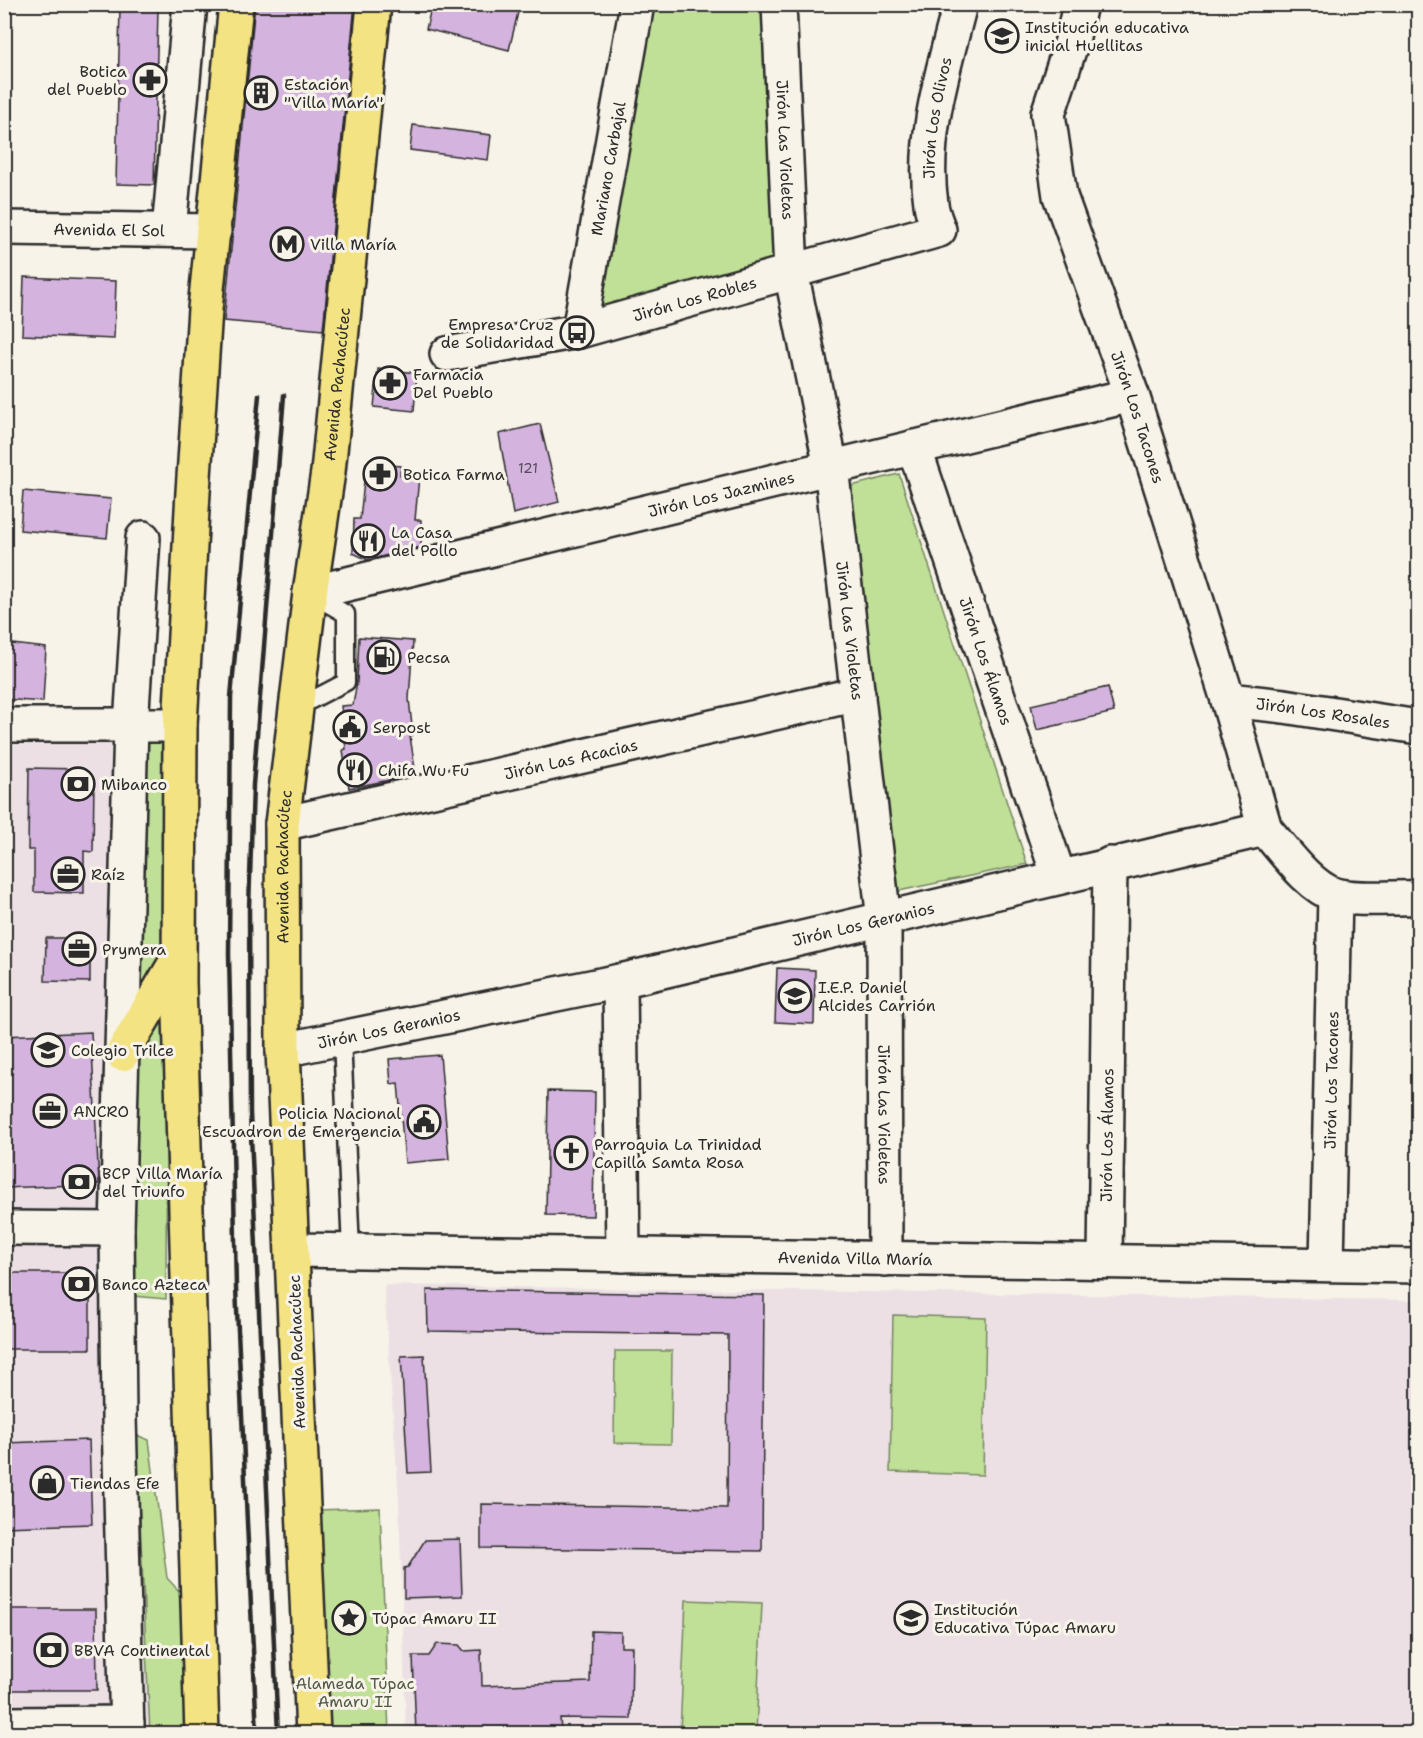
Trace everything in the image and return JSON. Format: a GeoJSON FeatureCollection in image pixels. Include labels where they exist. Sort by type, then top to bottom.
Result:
{"type":"FeatureCollection","features":[{"type":"Feature","properties":{"kind":"main road"},"geometry":{"type":"LineString","coordinates":[[202,1734],[179,957],[180,725],[205,309],[236,4]]}},
{"type":"Feature","properties":{"kind":"main road","name":"Avenida Pachacútec"},"geometry":{"type":"LineString","coordinates":[[313,1734],[283,1050],[282,824],[310,593],[328,472],[374,4]]}},
{"type":"Feature","properties":{"kind":"main road"},"geometry":{"type":"LineString","coordinates":[[122,1054],[179,957]]}},
{"type":"Feature","properties":{"kind":"street"},"geometry":{"type":"LineString","coordinates":[[169,230],[190,4]]}},
{"type":"Feature","properties":{"kind":"street","name":"Mariano Carbajal"},"geometry":{"type":"LineString","coordinates":[[579,332],[637,4]]}},
{"type":"Feature","properties":{"kind":"street","name":"Jirón Las Violetas"},"geometry":{"type":"LineString","coordinates":[[779,4],[791,272],[831,467],[884,920],[885,1259]]}},
{"type":"Feature","properties":{"kind":"street","name":"Jirón Los Olivos"},"geometry":{"type":"LineString","coordinates":[[939,230],[931,205],[928,170],[943,72],[960,4]]}},
{"type":"Feature","properties":{"kind":"street","name":"Jirón Los Tacones"},"geometry":{"type":"LineString","coordinates":[[1080,4],[1072,40],[1048,114],[1060,196],[1132,395],[1228,700],[1265,829]]}},
{"type":"Feature","properties":{"kind":"street","name":"Avenida El Sol"},"geometry":{"type":"LineString","coordinates":[[4,228],[214,231]]}},
{"type":"Feature","properties":{"kind":"street","name":"Jirón Los Robles"},"geometry":{"type":"LineString","coordinates":[[447,354],[579,332],[939,230]]}},
{"type":"Feature","properties":{"kind":"street","name":"Jirón Los Jazmines"},"geometry":{"type":"LineString","coordinates":[[310,593],[1132,395]]}},
{"type":"Feature","properties":{"kind":"street","name":"Jirón Los Álamos"},"geometry":{"type":"LineString","coordinates":[[914,447],[1059,877]]}},
{"type":"Feature","properties":{"kind":"street"},"geometry":{"type":"LineString","coordinates":[[4,1724],[127,1728],[117,1229],[132,725],[143,538]]}},
{"type":"Feature","properties":{"kind":"street","name":"Jirón Las Acacias"},"geometry":{"type":"LineString","coordinates":[[282,824],[858,694]]}},
{"type":"Feature","properties":{"kind":"street","name":"Jirón Los Rosales"},"geometry":{"type":"LineString","coordinates":[[1228,700],[1284,706],[1419,727]]}},
{"type":"Feature","properties":{"kind":"street"},"geometry":{"type":"LineString","coordinates":[[4,725],[180,725]]}},
{"type":"Feature","properties":{"kind":"street"},"geometry":{"type":"LineString","coordinates":[[1265,829],[1310,879],[1335,895],[1419,898]]}},
{"type":"Feature","properties":{"kind":"street","name":"Jirón Los Geranios"},"geometry":{"type":"LineString","coordinates":[[283,1050],[620,981],[1265,829]]}},
{"type":"Feature","properties":{"kind":"street","name":"Jirón Los Álamos"},"geometry":{"type":"LineString","coordinates":[[1105,1261],[1110,864]]}},
{"type":"Feature","properties":{"kind":"street","name":"Jirón Los Tacones"},"geometry":{"type":"LineString","coordinates":[[1327,1264],[1335,895]]}},
{"type":"Feature","properties":{"kind":"street"},"geometry":{"type":"LineString","coordinates":[[620,981],[623,1255]]}},
{"type":"Feature","properties":{"kind":"street"},"geometry":{"type":"LineString","coordinates":[[4,1228],[117,1229]]}},
{"type":"Feature","properties":{"kind":"street","name":"Avenida Villa María"},"geometry":{"type":"LineString","coordinates":[[293,1250],[1419,1266]]}},
{"type":"Feature","properties":{"kind":"lane"},"geometry":{"type":"LineString","coordinates":[[296,708],[346,682],[346,614],[310,593]]}},
{"type":"Feature","properties":{"kind":"lane"},"geometry":{"type":"LineString","coordinates":[[342,1038],[351,1251]]}},
{"type":"Feature","properties":{"kind":"shaded area"},"geometry":{"type":"Polygon","coordinates":[[[110,742],[150,1733],[5,1733],[4,745],[110,742]]]}},
{"type":"Feature","properties":{"kind":"shaded area","name":"Institución Educativa Túpac Amaru"},"geometry":{"type":"Polygon","coordinates":[[[384,1285],[1418,1300],[1418,1733],[406,1733],[399,1502],[384,1285]]]}},
{"type":"Feature","properties":{"kind":"green space"},"geometry":{"type":"Polygon","coordinates":[[[716,4],[765,11],[773,263],[592,316],[650,5],[716,4]]]}},
{"type":"Feature","properties":{"kind":"green space"},"geometry":{"type":"Polygon","coordinates":[[[899,474],[1027,864],[889,893],[851,486],[899,474]]]}},
{"type":"Feature","properties":{"kind":"green space"},"geometry":{"type":"Polygon","coordinates":[[[144,743],[168,743],[166,1299],[133,1296],[144,743]]]}},
{"type":"Feature","properties":{"kind":"green space"},"geometry":{"type":"Polygon","coordinates":[[[893,1315],[986,1318],[983,1475],[890,1472],[893,1315]]]}},
{"type":"Feature","properties":{"kind":"green space"},"geometry":{"type":"Polygon","coordinates":[[[615,1351],[672,1351],[671,1444],[614,1443],[615,1351]]]}},
{"type":"Feature","properties":{"kind":"green space"},"geometry":{"type":"Polygon","coordinates":[[[136,1435],[149,1440],[167,1578],[180,1592],[185,1733],[150,1733],[136,1435]]]}},
{"type":"Feature","properties":{"kind":"green space","name":"Alameda Túpac Amaru II"},"geometry":{"type":"Polygon","coordinates":[[[380,1508],[389,1733],[324,1733],[316,1510],[380,1508]]]}},
{"type":"Feature","properties":{"kind":"green space"},"geometry":{"type":"Polygon","coordinates":[[[686,1600],[762,1603],[756,1733],[680,1733],[686,1600]]]}},
{"type":"Feature","properties":{"kind":"building","name":"Estación \"Villa María\""},"geometry":{"type":"Polygon","coordinates":[[[255,4],[355,4],[323,330],[224,321],[255,4]]]}},
{"type":"Feature","properties":{"kind":"building"},"geometry":{"type":"Polygon","coordinates":[[[432,4],[520,4],[509,50],[426,29],[432,4]]]}},
{"type":"Feature","properties":{"kind":"building"},"geometry":{"type":"Polygon","coordinates":[[[120,6],[158,8],[154,185],[116,184],[120,6]]]}},
{"type":"Feature","properties":{"kind":"building"},"geometry":{"type":"Polygon","coordinates":[[[413,125],[491,135],[488,160],[410,150],[413,125]]]}},
{"type":"Feature","properties":{"kind":"building"},"geometry":{"type":"Polygon","coordinates":[[[24,277],[116,281],[114,339],[22,335],[24,277]]]}},
{"type":"Feature","properties":{"kind":"building"},"geometry":{"type":"Polygon","coordinates":[[[378,369],[417,373],[414,411],[374,407],[378,369]]]}},
{"type":"Feature","properties":{"kind":"building"},"geometry":{"type":"Polygon","coordinates":[[[540,424],[559,502],[513,514],[499,434],[540,424]]]}},
{"type":"Feature","properties":{"kind":"building"},"geometry":{"type":"Polygon","coordinates":[[[366,463],[401,466],[400,475],[419,477],[415,520],[421,520],[421,547],[368,560],[353,553],[354,519],[360,519],[366,463]]]}},
{"type":"Feature","properties":{"kind":"building"},"geometry":{"type":"Polygon","coordinates":[[[23,491],[111,499],[107,538],[20,530],[23,491]]]}},
{"type":"Feature","properties":{"kind":"building"},"geometry":{"type":"Polygon","coordinates":[[[359,637],[413,641],[409,699],[413,735],[410,736],[416,775],[349,788],[343,750],[346,749],[341,706],[353,705],[357,682],[359,637]]]}},
{"type":"Feature","properties":{"kind":"building"},"geometry":{"type":"Polygon","coordinates":[[[4,643],[46,648],[43,702],[4,699],[4,643]]]}},
{"type":"Feature","properties":{"kind":"building"},"geometry":{"type":"Polygon","coordinates":[[[1108,687],[1114,712],[1037,730],[1031,705],[1108,687]]]}},
{"type":"Feature","properties":{"kind":"building"},"geometry":{"type":"Polygon","coordinates":[[[29,768],[81,769],[94,780],[93,852],[84,851],[84,893],[34,892],[34,850],[28,850],[29,768]]]}},
{"type":"Feature","properties":{"kind":"building"},"geometry":{"type":"Polygon","coordinates":[[[46,938],[90,938],[90,982],[45,981],[46,938]]]}},
{"type":"Feature","properties":{"kind":"building","name":"I.E.P. Daniel Alcides Carrión"},"geometry":{"type":"Polygon","coordinates":[[[777,968],[815,970],[814,1024],[775,1022],[777,968]]]}},
{"type":"Feature","properties":{"kind":"building"},"geometry":{"type":"Polygon","coordinates":[[[91,1032],[99,1184],[4,1188],[4,1036],[91,1032]]]}},
{"type":"Feature","properties":{"kind":"building","name":"Policia Nacional Escuadron de Emergencia"},"geometry":{"type":"Polygon","coordinates":[[[440,1055],[449,1159],[405,1163],[398,1083],[391,1084],[389,1059],[440,1055]]]}},
{"type":"Feature","properties":{"kind":"building","name":"Parroquia La Trinidad Capilla Samta Rosa"},"geometry":{"type":"Polygon","coordinates":[[[548,1091],[595,1092],[593,1216],[546,1215],[548,1091]]]}},
{"type":"Feature","properties":{"kind":"building"},"geometry":{"type":"Polygon","coordinates":[[[4,1273],[90,1273],[90,1349],[4,1349],[4,1273]]]}},
{"type":"Feature","properties":{"kind":"building"},"geometry":{"type":"Polygon","coordinates":[[[427,1290],[764,1295],[762,1551],[481,1548],[481,1504],[727,1508],[728,1335],[428,1331],[427,1290]]]}},
{"type":"Feature","properties":{"kind":"building"},"geometry":{"type":"Polygon","coordinates":[[[424,1355],[431,1472],[408,1473],[401,1356],[424,1355]]]}},
{"type":"Feature","properties":{"kind":"building","name":"Tiendas Efe"},"geometry":{"type":"Polygon","coordinates":[[[89,1440],[92,1524],[4,1527],[4,1443],[89,1440]]]}},
{"type":"Feature","properties":{"kind":"building"},"geometry":{"type":"Polygon","coordinates":[[[460,1539],[462,1596],[404,1598],[404,1568],[408,1567],[425,1540],[460,1539]]]}},
{"type":"Feature","properties":{"kind":"building","name":"BBVA Continental"},"geometry":{"type":"Polygon","coordinates":[[[4,1609],[96,1609],[97,1690],[4,1690],[4,1609]]]}},
{"type":"Feature","properties":{"kind":"building"},"geometry":{"type":"Polygon","coordinates":[[[591,1631],[621,1632],[621,1647],[632,1647],[631,1719],[560,1718],[561,1729],[521,1730],[522,1734],[416,1734],[413,1656],[429,1656],[437,1644],[459,1645],[464,1651],[481,1650],[482,1686],[590,1682],[591,1631]]]}},
{"type":"Feature","properties":{"kind":"railway"},"geometry":{"type":"LineString","coordinates":[[257,1734],[236,1288],[229,954],[231,697],[259,395]]}},
{"type":"Feature","properties":{"kind":"railway"},"geometry":{"type":"LineString","coordinates":[[278,1734],[250,1113],[249,908],[253,785],[284,395]]}},
{"type":"Feature","properties":{"kind":"place","name":"Institución educativa inicial Huellitas"},"geometry":{"type":"Point","coordinates":[1002,36]}},
{"type":"Feature","properties":{"kind":"place","name":"Botica del Pueblo"},"geometry":{"type":"Point","coordinates":[150,80]}},
{"type":"Feature","properties":{"kind":"place","name":"Estación \"Villa María\""},"geometry":{"type":"Point","coordinates":[261,93]}},
{"type":"Feature","properties":{"kind":"place","name":"Villa María"},"geometry":{"type":"Point","coordinates":[287,244]}},
{"type":"Feature","properties":{"kind":"place","name":"Empresa Cruz de Solidaridad"},"geometry":{"type":"Point","coordinates":[577,333]}},
{"type":"Feature","properties":{"kind":"place","name":"Farmacia Del Pueblo"},"geometry":{"type":"Point","coordinates":[390,383]}},
{"type":"Feature","properties":{"kind":"place","name":"Botica Farma"},"geometry":{"type":"Point","coordinates":[380,474]}},
{"type":"Feature","properties":{"kind":"place","name":"La Casa del Pollo"},"geometry":{"type":"Point","coordinates":[368,541]}},
{"type":"Feature","properties":{"kind":"place","name":"Pecsa"},"geometry":{"type":"Point","coordinates":[384,657]}},
{"type":"Feature","properties":{"kind":"place","name":"Serpost"},"geometry":{"type":"Point","coordinates":[350,727]}},
{"type":"Feature","properties":{"kind":"place","name":"Chifa Wu Fu"},"geometry":{"type":"Point","coordinates":[355,770]}},
{"type":"Feature","properties":{"kind":"place","name":"Mibanco"},"geometry":{"type":"Point","coordinates":[78,784]}},
{"type":"Feature","properties":{"kind":"place","name":"Raíz"},"geometry":{"type":"Point","coordinates":[68,874]}},
{"type":"Feature","properties":{"kind":"place","name":"Prymera"},"geometry":{"type":"Point","coordinates":[79,949]}},
{"type":"Feature","properties":{"kind":"place","name":"I.E.P. Daniel Alcides Carrión"},"geometry":{"type":"Point","coordinates":[795,996]}},
{"type":"Feature","properties":{"kind":"place","name":"Colegio Trilce"},"geometry":{"type":"Point","coordinates":[48,1050]}},
{"type":"Feature","properties":{"kind":"place","name":"ANCRO"},"geometry":{"type":"Point","coordinates":[50,1111]}},
{"type":"Feature","properties":{"kind":"place","name":"Policia Nacional Escuadron de Emergencia"},"geometry":{"type":"Point","coordinates":[424,1122]}},
{"type":"Feature","properties":{"kind":"place","name":"Parroquia La Trinidad Capilla Samta Rosa"},"geometry":{"type":"Point","coordinates":[571,1153]}},
{"type":"Feature","properties":{"kind":"place","name":"BCP Villa María del Triunfo"},"geometry":{"type":"Point","coordinates":[79,1182]}},
{"type":"Feature","properties":{"kind":"place","name":"Banco Azteca"},"geometry":{"type":"Point","coordinates":[79,1284]}},
{"type":"Feature","properties":{"kind":"place","name":"Tiendas Efe"},"geometry":{"type":"Point","coordinates":[47,1483]}},
{"type":"Feature","properties":{"kind":"place","name":"Túpac Amaru II"},"geometry":{"type":"Point","coordinates":[349,1618]}},
{"type":"Feature","properties":{"kind":"place","name":"Institución Educativa Túpac Amaru"},"geometry":{"type":"Point","coordinates":[911,1618]}},
{"type":"Feature","properties":{"kind":"place","name":"BBVA Continental"},"geometry":{"type":"Point","coordinates":[51,1650]}}]}
